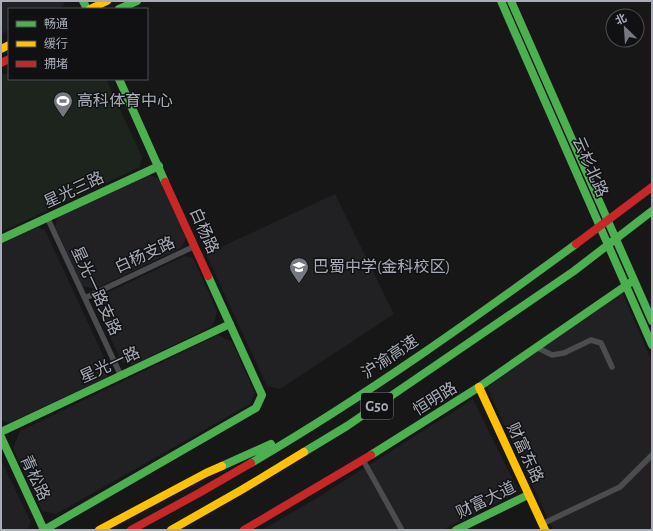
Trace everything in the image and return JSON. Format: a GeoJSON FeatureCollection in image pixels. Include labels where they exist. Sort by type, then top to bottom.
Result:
{"type":"FeatureCollection","features":[{"type":"Feature","properties":{"kind":"main road"},"geometry":{"type":"LineString","coordinates":[[90,8],[107,1]]}},
{"type":"Feature","properties":{"kind":"main road"},"geometry":{"type":"LineString","coordinates":[[121,8],[137,1]]}},
{"type":"Feature","properties":{"kind":"main road","name":"云杉北路"},"geometry":{"type":"LineString","coordinates":[[501,1],[652,345]]}},
{"type":"Feature","properties":{"kind":"main road","name":"云杉北路"},"geometry":{"type":"LineString","coordinates":[[511,1],[652,321]]}},
{"type":"Feature","properties":{"kind":"main road","name":"白杨路"},"geometry":{"type":"LineString","coordinates":[[44,530],[256,408],[262,395],[119,80]]}},
{"type":"Feature","properties":{"kind":"main road","name":"星光三路"},"geometry":{"type":"LineString","coordinates":[[1,239],[158,166]]}},
{"type":"Feature","properties":{"kind":"main road","name":"沪渝高速"},"geometry":{"type":"LineString","coordinates":[[131,530],[184,503],[313,425],[479,314],[565,254],[652,187]]}},
{"type":"Feature","properties":{"kind":"main road","name":"沪渝高速"},"geometry":{"type":"LineString","coordinates":[[171,530],[348,426],[574,270],[652,211]]}},
{"type":"Feature","properties":{"kind":"main road","name":"恒明路"},"geometry":{"type":"LineString","coordinates":[[244,530],[363,460],[479,387],[634,280]]}},
{"type":"Feature","properties":{"kind":"main road","name":"星光一路"},"geometry":{"type":"LineString","coordinates":[[1,432],[230,324]]}},
{"type":"Feature","properties":{"kind":"main road","name":"财富东路"},"geometry":{"type":"LineString","coordinates":[[479,387],[543,527]]}},
{"type":"Feature","properties":{"kind":"main road"},"geometry":{"type":"LineString","coordinates":[[100,530],[206,473],[313,425]]}},
{"type":"Feature","properties":{"kind":"main road","name":"青松路"},"geometry":{"type":"LineString","coordinates":[[1,437],[44,530]]}},
{"type":"Feature","properties":{"kind":"main road","name":"财富大道"},"geometry":{"type":"LineString","coordinates":[[456,530],[528,495]]}},
{"type":"Feature","properties":{"kind":"street","name":"星光一路支路"},"geometry":{"type":"LineString","coordinates":[[47,218],[121,376]]}},
{"type":"Feature","properties":{"kind":"street","name":"白杨支路"},"geometry":{"type":"LineString","coordinates":[[85,298],[195,246]]}},
{"type":"Feature","properties":{"kind":"street"},"geometry":{"type":"LineString","coordinates":[[536,347],[552,355],[564,353],[591,340],[601,343],[612,367]]}},
{"type":"Feature","properties":{"kind":"street"},"geometry":{"type":"LineString","coordinates":[[543,527],[620,486],[652,455]]}},
{"type":"Feature","properties":{"kind":"street"},"geometry":{"type":"LineString","coordinates":[[363,460],[402,530]]}},
{"type":"Feature","properties":{"kind":"shaded area"},"geometry":{"type":"Polygon","coordinates":[[[1,1],[65,1],[63,6],[59,8],[8,8],[8,30],[1,34],[1,1]]]}},
{"type":"Feature","properties":{"kind":"shaded area","name":"高科体育中心"},"geometry":{"type":"Polygon","coordinates":[[[8,73],[8,80],[106,80],[142,157],[140,167],[1,232],[1,75],[8,73]]]}},
{"type":"Feature","properties":{"kind":"shaded area"},"geometry":{"type":"Polygon","coordinates":[[[148,175],[159,178],[186,238],[181,248],[95,289],[82,286],[55,226],[58,217],[148,175]]]}},
{"type":"Feature","properties":{"kind":"shaded area","name":"巴蜀中学(金科校区)"},"geometry":{"type":"Polygon","coordinates":[[[335,194],[394,314],[280,389],[267,386],[206,254],[335,194]]]}},
{"type":"Feature","properties":{"kind":"shaded area"},"geometry":{"type":"Polygon","coordinates":[[[38,227],[45,230],[109,368],[107,377],[9,423],[1,420],[1,244],[38,227]]]}},
{"type":"Feature","properties":{"kind":"shaded area"},"geometry":{"type":"Polygon","coordinates":[[[185,256],[193,258],[217,311],[213,326],[132,365],[122,362],[95,305],[98,297],[185,256]]]}},
{"type":"Feature","properties":{"kind":"shaded area"},"geometry":{"type":"Polygon","coordinates":[[[622,292],[652,362],[652,530],[553,530],[487,387],[622,292]]]}},
{"type":"Feature","properties":{"kind":"shaded area"},"geometry":{"type":"Polygon","coordinates":[[[218,335],[232,342],[255,393],[250,404],[56,514],[42,511],[13,448],[20,431],[218,335]]]}},
{"type":"Feature","properties":{"kind":"shaded area"},"geometry":{"type":"Polygon","coordinates":[[[473,399],[519,492],[442,530],[262,530],[317,498],[473,399]]]}},
{"type":"Feature","properties":{"kind":"shaded area"},"geometry":{"type":"Polygon","coordinates":[[[1,460],[31,522],[27,530],[1,530],[1,460]]]}},
{"type":"Feature","properties":{"kind":"traffic: fast"},"geometry":{"type":"LineString","coordinates":[[83,1],[86,8]]}},
{"type":"Feature","properties":{"kind":"traffic: fast"},"geometry":{"type":"LineString","coordinates":[[121,8],[137,1]]}},
{"type":"Feature","properties":{"kind":"traffic: fast"},"geometry":{"type":"LineString","coordinates":[[501,1],[652,345]]}},
{"type":"Feature","properties":{"kind":"traffic: fast"},"geometry":{"type":"LineString","coordinates":[[511,1],[652,321]]}},
{"type":"Feature","properties":{"kind":"traffic: fast"},"geometry":{"type":"LineString","coordinates":[[119,80],[165,182]]}},
{"type":"Feature","properties":{"kind":"traffic: fast"},"geometry":{"type":"LineString","coordinates":[[1,239],[159,166]]}},
{"type":"Feature","properties":{"kind":"traffic: fast"},"geometry":{"type":"LineString","coordinates":[[304,452],[347,426],[574,271],[652,211]]}},
{"type":"Feature","properties":{"kind":"traffic: fast"},"geometry":{"type":"LineString","coordinates":[[251,463],[335,412],[376,385],[576,244]]}},
{"type":"Feature","properties":{"kind":"traffic: fast"},"geometry":{"type":"LineString","coordinates":[[44,530],[256,408],[262,395],[208,276]]}},
{"type":"Feature","properties":{"kind":"traffic: fast"},"geometry":{"type":"LineString","coordinates":[[371,455],[479,387],[634,280]]}},
{"type":"Feature","properties":{"kind":"traffic: fast"},"geometry":{"type":"LineString","coordinates":[[1,432],[230,324]]}},
{"type":"Feature","properties":{"kind":"traffic: fast"},"geometry":{"type":"LineString","coordinates":[[1,437],[44,530]]}},
{"type":"Feature","properties":{"kind":"traffic: fast"},"geometry":{"type":"LineString","coordinates":[[222,466],[271,444]]}},
{"type":"Feature","properties":{"kind":"traffic: fast"},"geometry":{"type":"LineString","coordinates":[[456,530],[528,495]]}},
{"type":"Feature","properties":{"kind":"traffic: slow"},"geometry":{"type":"LineString","coordinates":[[92,8],[107,1]]}},
{"type":"Feature","properties":{"kind":"traffic: slow"},"geometry":{"type":"LineString","coordinates":[[1,49],[8,46]]}},
{"type":"Feature","properties":{"kind":"traffic: slow"},"geometry":{"type":"LineString","coordinates":[[479,387],[545,530]]}},
{"type":"Feature","properties":{"kind":"traffic: slow"},"geometry":{"type":"LineString","coordinates":[[171,530],[304,452]]}},
{"type":"Feature","properties":{"kind":"traffic: slow"},"geometry":{"type":"LineString","coordinates":[[99,530],[222,466]]}},
{"type":"Feature","properties":{"kind":"traffic: jam"},"geometry":{"type":"LineString","coordinates":[[1,63],[8,60]]}},
{"type":"Feature","properties":{"kind":"traffic: jam"},"geometry":{"type":"LineString","coordinates":[[165,182],[208,276]]}},
{"type":"Feature","properties":{"kind":"traffic: jam"},"geometry":{"type":"LineString","coordinates":[[576,244],[652,187]]}},
{"type":"Feature","properties":{"kind":"traffic: jam"},"geometry":{"type":"LineString","coordinates":[[244,530],[371,455]]}},
{"type":"Feature","properties":{"kind":"traffic: jam"},"geometry":{"type":"LineString","coordinates":[[131,530],[251,463]]}},
{"type":"Feature","properties":{"kind":"place","name":"高科体育中心"},"geometry":{"type":"Point","coordinates":[63,118]}},
{"type":"Feature","properties":{"kind":"place","name":"巴蜀中学(金科校区)"},"geometry":{"type":"Point","coordinates":[299,284]}}]}
